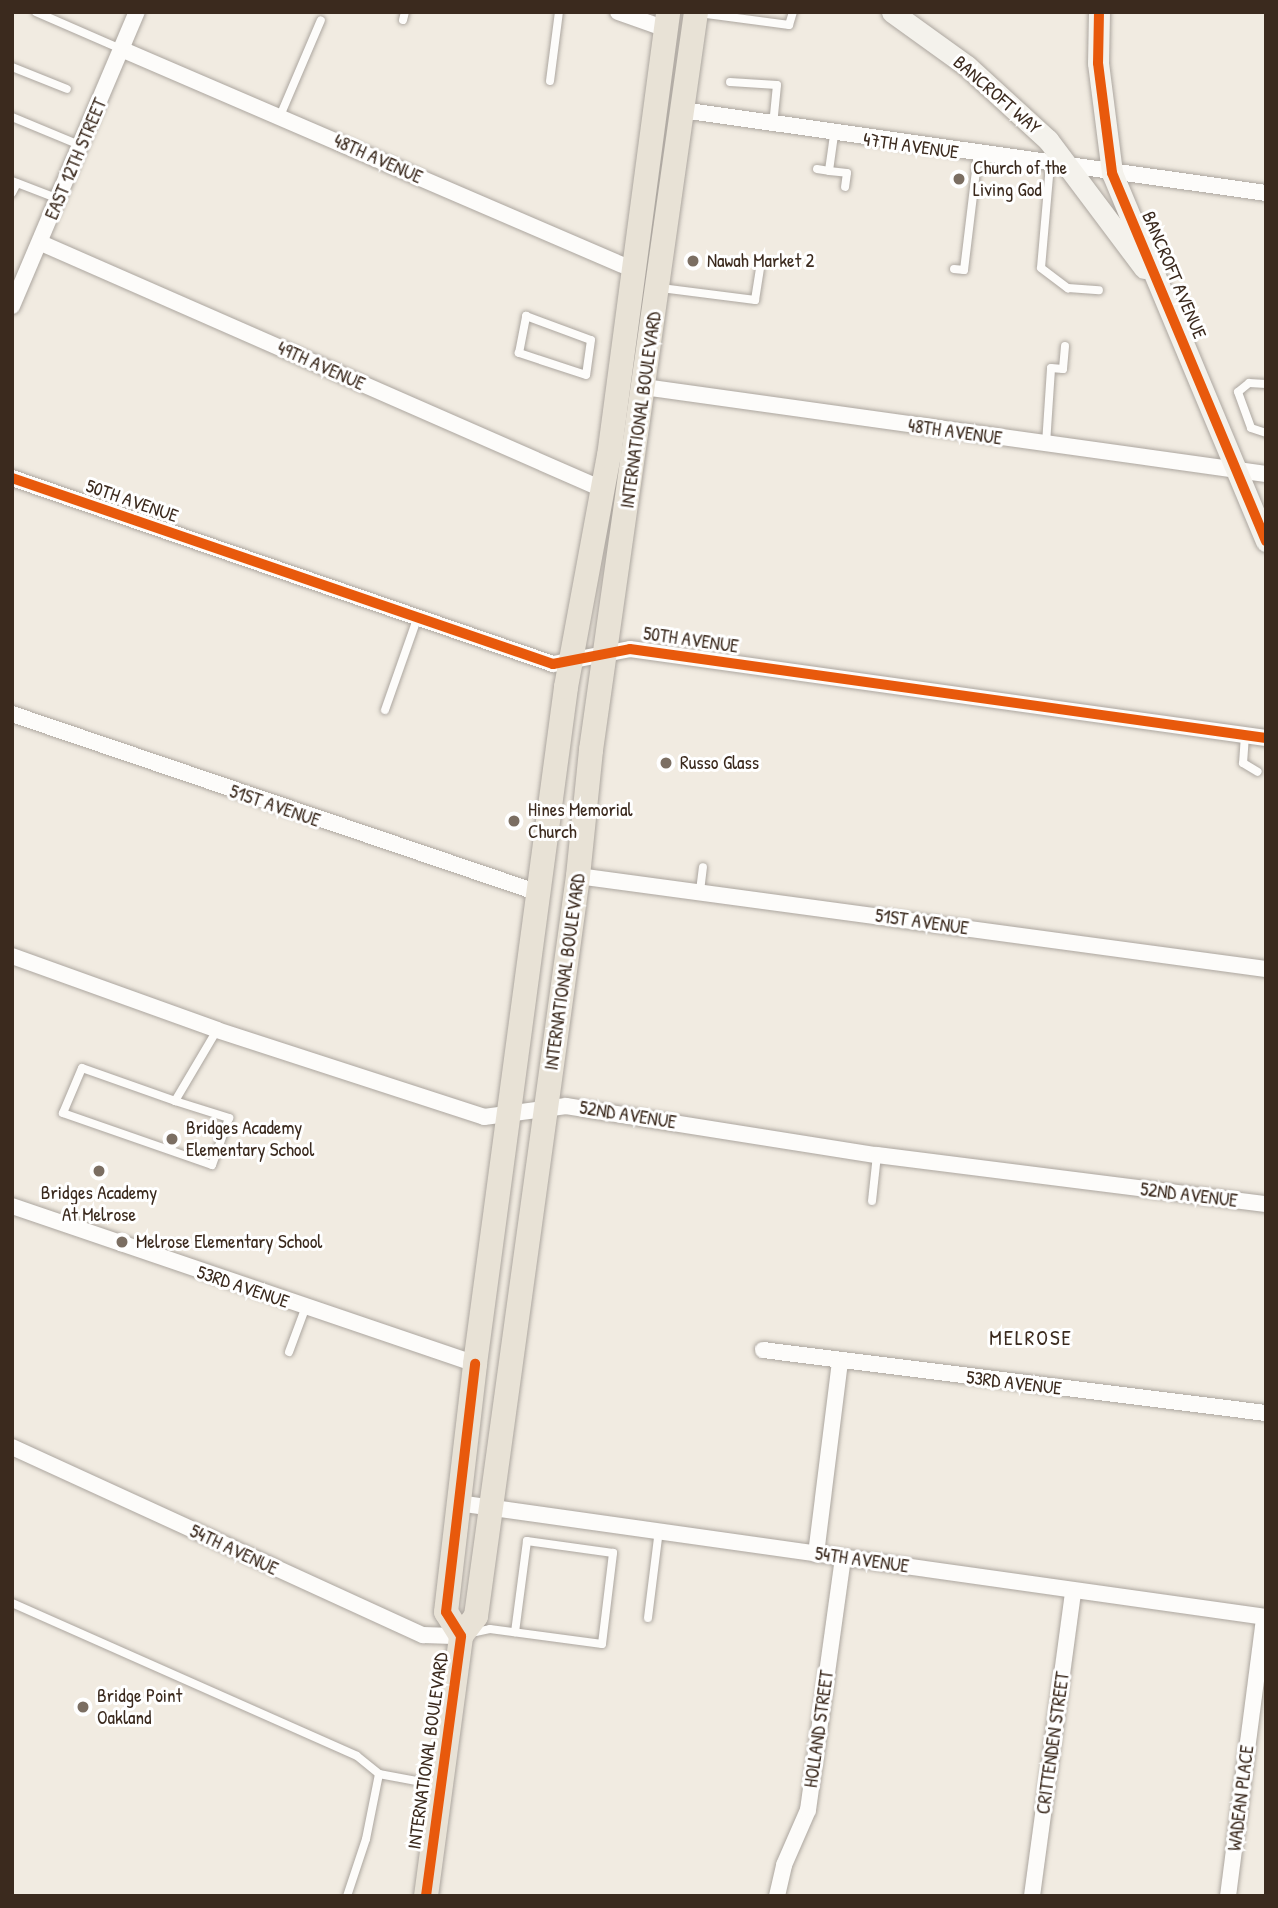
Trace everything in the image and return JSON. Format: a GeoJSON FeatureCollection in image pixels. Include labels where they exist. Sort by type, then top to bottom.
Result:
{"type":"FeatureCollection","features":[{"type":"Feature","properties":{"kind":"main road","name":"INTERNATIONAL BOULEVARD"},"geometry":{"type":"LineString","coordinates":[[426,1896],[461,1636],[476,1616],[696,12]]}},
{"type":"Feature","properties":{"kind":"main road","name":"INTERNATIONAL BOULEVARD"},"geometry":{"type":"LineString","coordinates":[[461,1636],[446,1612],[475,1364],[572,661],[602,489],[667,21]]}},
{"type":"Feature","properties":{"kind":"street","name":"EAST 12TH STREET"},"geometry":{"type":"LineString","coordinates":[[12,306],[137,12]]}},
{"type":"Feature","properties":{"kind":"street"},"geometry":{"type":"LineString","coordinates":[[618,12],[667,21]]}},
{"type":"Feature","properties":{"kind":"street","name":"BANCROFT WAY"},"geometry":{"type":"LineString","coordinates":[[891,12],[1002,97],[1048,139],[1060,167],[1164,295]]}},
{"type":"Feature","properties":{"kind":"street","name":"BANCROFT AVENUE"},"geometry":{"type":"LineString","coordinates":[[1099,12],[1098,63],[1112,173],[1266,541]]}},
{"type":"Feature","properties":{"kind":"street","name":"48TH AVENUE"},"geometry":{"type":"LineString","coordinates":[[121,49],[634,270]]}},
{"type":"Feature","properties":{"kind":"street","name":"47TH AVENUE"},"geometry":{"type":"LineString","coordinates":[[682,110],[834,135],[1266,193]]}},
{"type":"Feature","properties":{"kind":"street","name":"49TH AVENUE"},"geometry":{"type":"LineString","coordinates":[[41,243],[602,489]]}},
{"type":"Feature","properties":{"kind":"street","name":"48TH AVENUE"},"geometry":{"type":"LineString","coordinates":[[644,387],[1266,474]]}},
{"type":"Feature","properties":{"kind":"street","name":"50TH AVENUE"},"geometry":{"type":"LineString","coordinates":[[12,478],[553,664],[630,649],[1266,738]]}},
{"type":"Feature","properties":{"kind":"street","name":"51ST AVENUE"},"geometry":{"type":"LineString","coordinates":[[12,714],[539,893]]}},
{"type":"Feature","properties":{"kind":"street","name":"51ST AVENUE"},"geometry":{"type":"LineString","coordinates":[[578,876],[1266,969]]}},
{"type":"Feature","properties":{"kind":"street","name":"52ND AVENUE"},"geometry":{"type":"LineString","coordinates":[[12,956],[217,1030],[484,1117],[566,1105],[877,1155],[1266,1204]]}},
{"type":"Feature","properties":{"kind":"street","name":"53RD AVENUE"},"geometry":{"type":"LineString","coordinates":[[12,1206],[305,1309],[475,1364]]}},
{"type":"Feature","properties":{"kind":"street","name":"53RD AVENUE"},"geometry":{"type":"LineString","coordinates":[[763,1350],[840,1362],[1266,1413]]}},
{"type":"Feature","properties":{"kind":"street"},"geometry":{"type":"LineString","coordinates":[[816,1553],[840,1362]]}},
{"type":"Feature","properties":{"kind":"street","name":"54TH AVENUE"},"geometry":{"type":"LineString","coordinates":[[12,1447],[423,1635],[461,1636]]}},
{"type":"Feature","properties":{"kind":"street","name":"54TH AVENUE"},"geometry":{"type":"LineString","coordinates":[[458,1503],[1265,1617]]}},
{"type":"Feature","properties":{"kind":"street","name":"HOLLAND STREET"},"geometry":{"type":"LineString","coordinates":[[777,1896],[784,1865],[808,1810],[844,1558]]}},
{"type":"Feature","properties":{"kind":"street","name":"CRITTENDEN STREET"},"geometry":{"type":"LineString","coordinates":[[1032,1896],[1073,1591]]}},
{"type":"Feature","properties":{"kind":"street","name":"WADEAN PLACE"},"geometry":{"type":"LineString","coordinates":[[1228,1896],[1265,1617]]}},
{"type":"Feature","properties":{"kind":"lane"},"geometry":{"type":"LineString","coordinates":[[36,12],[121,49]]}},
{"type":"Feature","properties":{"kind":"lane"},"geometry":{"type":"LineString","coordinates":[[550,81],[559,12]]}},
{"type":"Feature","properties":{"kind":"lane"},"geometry":{"type":"LineString","coordinates":[[696,12],[789,25],[793,12]]}},
{"type":"Feature","properties":{"kind":"lane"},"geometry":{"type":"LineString","coordinates":[[280,116],[321,20]]}},
{"type":"Feature","properties":{"kind":"lane"},"geometry":{"type":"LineString","coordinates":[[12,67],[67,89]]}},
{"type":"Feature","properties":{"kind":"lane"},"geometry":{"type":"LineString","coordinates":[[730,82],[777,85],[773,125]]}},
{"type":"Feature","properties":{"kind":"lane"},"geometry":{"type":"LineString","coordinates":[[12,117],[82,146]]}},
{"type":"Feature","properties":{"kind":"lane"},"geometry":{"type":"LineString","coordinates":[[829,171],[834,135]]}},
{"type":"Feature","properties":{"kind":"lane"},"geometry":{"type":"LineString","coordinates":[[954,269],[964,270],[978,155]]}},
{"type":"Feature","properties":{"kind":"lane"},"geometry":{"type":"LineString","coordinates":[[1060,167],[1041,268],[1068,288],[1099,290]]}},
{"type":"Feature","properties":{"kind":"lane"},"geometry":{"type":"LineString","coordinates":[[817,169],[847,173],[845,187]]}},
{"type":"Feature","properties":{"kind":"lane"},"geometry":{"type":"LineString","coordinates":[[12,193],[14,182],[59,199]]}},
{"type":"Feature","properties":{"kind":"lane"},"geometry":{"type":"LineString","coordinates":[[658,288],[755,300],[760,269]]}},
{"type":"Feature","properties":{"kind":"lane"},"geometry":{"type":"LineString","coordinates":[[526,316],[591,340],[586,375],[519,353],[526,316]]}},
{"type":"Feature","properties":{"kind":"lane"},"geometry":{"type":"LineString","coordinates":[[1046,444],[1051,368],[1063,369],[1065,346]]}},
{"type":"Feature","properties":{"kind":"lane"},"geometry":{"type":"LineString","coordinates":[[1266,384],[1249,383],[1238,393],[1251,428],[1266,433]]}},
{"type":"Feature","properties":{"kind":"lane"},"geometry":{"type":"LineString","coordinates":[[385,710],[417,619]]}},
{"type":"Feature","properties":{"kind":"lane"},"geometry":{"type":"LineString","coordinates":[[1245,735],[1243,763],[1258,772]]}},
{"type":"Feature","properties":{"kind":"lane"},"geometry":{"type":"LineString","coordinates":[[700,891],[702,867]]}},
{"type":"Feature","properties":{"kind":"lane"},"geometry":{"type":"LineString","coordinates":[[175,1101],[217,1030]]}},
{"type":"Feature","properties":{"kind":"lane"},"geometry":{"type":"LineString","coordinates":[[82,1068],[175,1101],[229,1118],[212,1165],[63,1114],[82,1068]]}},
{"type":"Feature","properties":{"kind":"lane"},"geometry":{"type":"LineString","coordinates":[[872,1201],[877,1155]]}},
{"type":"Feature","properties":{"kind":"lane"},"geometry":{"type":"LineString","coordinates":[[289,1352],[305,1309]]}},
{"type":"Feature","properties":{"kind":"lane"},"geometry":{"type":"LineString","coordinates":[[648,1618],[659,1531]]}},
{"type":"Feature","properties":{"kind":"lane"},"geometry":{"type":"LineString","coordinates":[[461,1636],[491,1629],[601,1644],[613,1553],[527,1541],[515,1632]]}},
{"type":"Feature","properties":{"kind":"lane"},"geometry":{"type":"LineString","coordinates":[[12,1603],[357,1756],[379,1774],[441,1786]]}},
{"type":"Feature","properties":{"kind":"lane"},"geometry":{"type":"LineString","coordinates":[[347,1896],[366,1839],[379,1774]]}},
{"type":"Feature","properties":{"kind":"cycle path"},"geometry":{"type":"LineString","coordinates":[[1099,12],[1098,63],[1112,173],[1266,541]]}},
{"type":"Feature","properties":{"kind":"cycle path"},"geometry":{"type":"LineString","coordinates":[[12,478],[553,664],[630,649],[1266,738]]}},
{"type":"Feature","properties":{"kind":"cycle path"},"geometry":{"type":"LineString","coordinates":[[426,1896],[461,1636],[446,1612],[475,1364]]}},
{"type":"Feature","properties":{"kind":"place","name":"Church of the Living God"},"geometry":{"type":"Point","coordinates":[959,179]}},
{"type":"Feature","properties":{"kind":"place","name":"Nawah Market 2"},"geometry":{"type":"Point","coordinates":[693,261]}},
{"type":"Feature","properties":{"kind":"place","name":"Russo Glass"},"geometry":{"type":"Point","coordinates":[666,763]}},
{"type":"Feature","properties":{"kind":"place","name":"Hines Memorial Church"},"geometry":{"type":"Point","coordinates":[514,821]}},
{"type":"Feature","properties":{"kind":"place","name":"Bridges Academy Elementary School"},"geometry":{"type":"Point","coordinates":[172,1139]}},
{"type":"Feature","properties":{"kind":"place","name":"Bridges Academy At Melrose"},"geometry":{"type":"Point","coordinates":[99,1171]}},
{"type":"Feature","properties":{"kind":"place","name":"Melrose Elementary School"},"geometry":{"type":"Point","coordinates":[122,1242]}},
{"type":"Feature","properties":{"kind":"place","name":"Bridge Point Oakland"},"geometry":{"type":"Point","coordinates":[83,1707]}},
{"type":"Feature","properties":{"kind":"district","name":"MELROSE"},"geometry":{"type":"Point","coordinates":[1031,1338]}}]}
